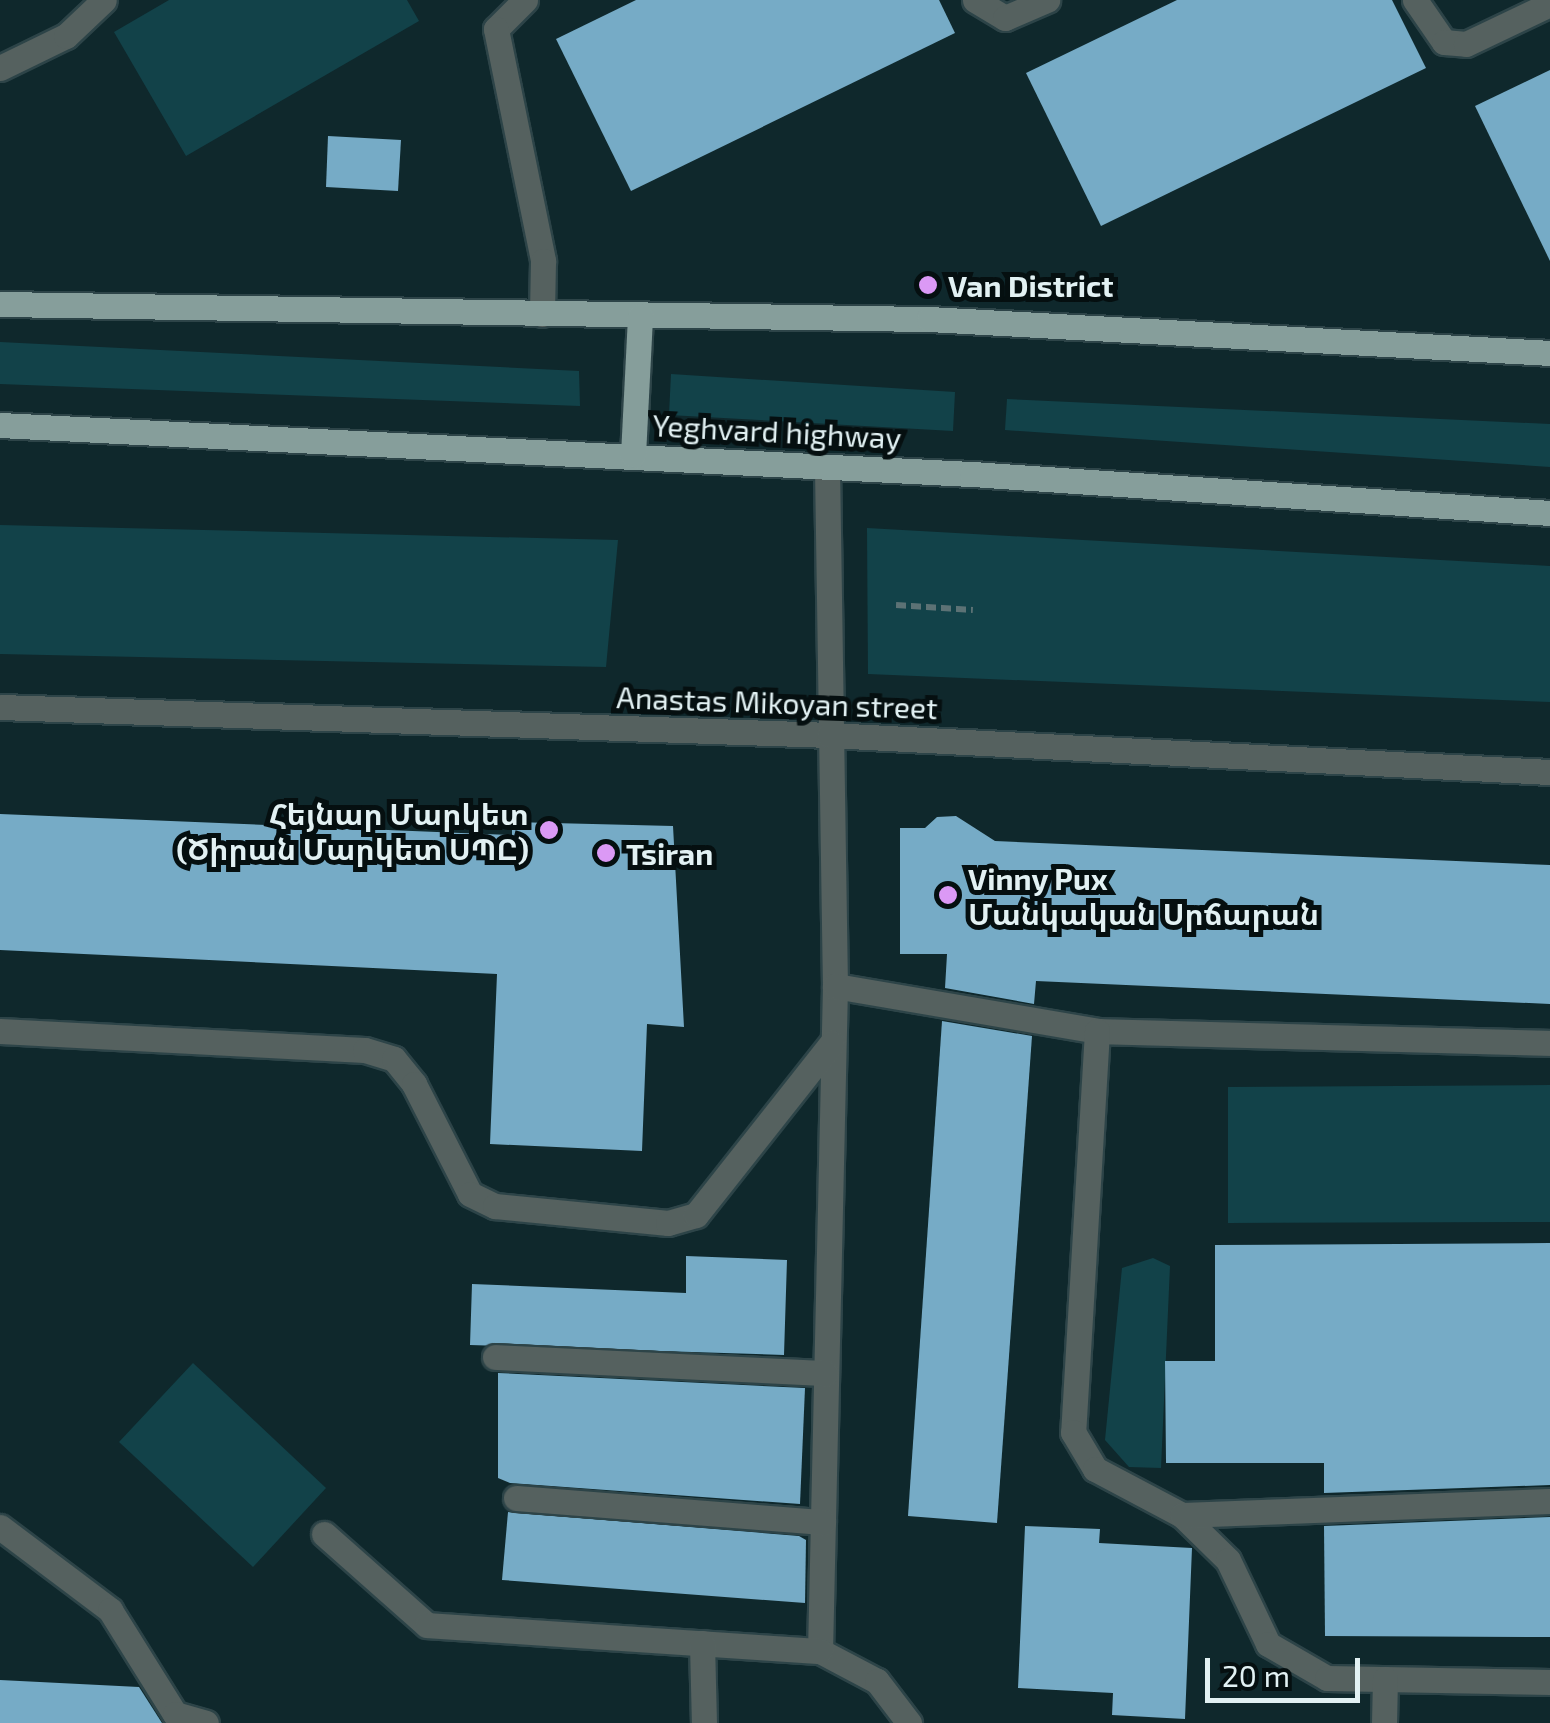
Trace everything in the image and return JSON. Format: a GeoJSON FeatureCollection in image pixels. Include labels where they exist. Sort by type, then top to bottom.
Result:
{"type":"FeatureCollection","features":[{"type":"Feature","properties":{"kind":"main road"},"geometry":{"type":"LineString","coordinates":[[0,304],[929,318],[1550,353]]}},
{"type":"Feature","properties":{"kind":"main road"},"geometry":{"type":"LineString","coordinates":[[633,455],[640,316]]}},
{"type":"Feature","properties":{"kind":"main road","name":"Yeghvard highway"},"geometry":{"type":"LineString","coordinates":[[0,425],[633,455],[1550,513]]}},
{"type":"Feature","properties":{"kind":"street"},"geometry":{"type":"LineString","coordinates":[[0,68],[66,36],[104,0]]}},
{"type":"Feature","properties":{"kind":"street"},"geometry":{"type":"LineString","coordinates":[[525,0],[496,29],[543,260],[542,314]]}},
{"type":"Feature","properties":{"kind":"street"},"geometry":{"type":"LineString","coordinates":[[976,0],[1005,18],[1047,0]]}},
{"type":"Feature","properties":{"kind":"street"},"geometry":{"type":"LineString","coordinates":[[1415,0],[1444,42],[1466,44],[1550,4]]}},
{"type":"Feature","properties":{"kind":"street"},"geometry":{"type":"LineString","coordinates":[[820,1651],[835,986],[827,467]]}},
{"type":"Feature","properties":{"kind":"street","name":"Anastas Mikoyan street"},"geometry":{"type":"LineString","coordinates":[[0,707],[829,735],[1550,772]]}},
{"type":"Feature","properties":{"kind":"street"},"geometry":{"type":"LineString","coordinates":[[835,986],[1097,1031],[1550,1042]]}},
{"type":"Feature","properties":{"kind":"street"},"geometry":{"type":"LineString","coordinates":[[1097,1031],[1073,1432],[1095,1469],[1182,1515],[1228,1560],[1268,1644],[1327,1678],[1550,1682]]}},
{"type":"Feature","properties":{"kind":"street"},"geometry":{"type":"LineString","coordinates":[[0,1032],[366,1050],[394,1059],[414,1084],[470,1194],[495,1206],[668,1223],[696,1215],[832,1042]]}},
{"type":"Feature","properties":{"kind":"street"},"geometry":{"type":"LineString","coordinates":[[496,1357],[826,1373]]}},
{"type":"Feature","properties":{"kind":"street"},"geometry":{"type":"LineString","coordinates":[[516,1498],[823,1522]]}},
{"type":"Feature","properties":{"kind":"street"},"geometry":{"type":"LineString","coordinates":[[1182,1515],[1550,1501]]}},
{"type":"Feature","properties":{"kind":"street"},"geometry":{"type":"LineString","coordinates":[[0,1527],[110,1610],[175,1714],[206,1723]]}},
{"type":"Feature","properties":{"kind":"street"},"geometry":{"type":"LineString","coordinates":[[324,1534],[426,1625],[820,1651],[877,1680],[909,1723]]}},
{"type":"Feature","properties":{"kind":"street"},"geometry":{"type":"LineString","coordinates":[[702,1643],[704,1723]]}},
{"type":"Feature","properties":{"kind":"street"},"geometry":{"type":"LineString","coordinates":[[1384,1723],[1385,1679]]}},
{"type":"Feature","properties":{"kind":"path"},"geometry":{"type":"LineString","coordinates":[[896,606],[973,610]]}},
{"type":"Feature","properties":{"kind":"shaded area"},"geometry":{"type":"Polygon","coordinates":[[[169,0],[407,0],[419,21],[186,156],[114,32],[169,0]]]}},
{"type":"Feature","properties":{"kind":"shaded area"},"geometry":{"type":"Polygon","coordinates":[[[0,342],[579,371],[580,406],[0,384],[0,342]]]}},
{"type":"Feature","properties":{"kind":"shaded area"},"geometry":{"type":"Polygon","coordinates":[[[671,374],[955,392],[953,431],[669,415],[671,374]]]}},
{"type":"Feature","properties":{"kind":"shaded area"},"geometry":{"type":"Polygon","coordinates":[[[1007,399],[1550,424],[1550,467],[1005,430],[1007,399]]]}},
{"type":"Feature","properties":{"kind":"shaded area"},"geometry":{"type":"Polygon","coordinates":[[[0,525],[618,540],[606,667],[0,654],[0,525]]]}},
{"type":"Feature","properties":{"kind":"shaded area"},"geometry":{"type":"Polygon","coordinates":[[[867,528],[1550,566],[1550,702],[868,674],[867,528]]]}},
{"type":"Feature","properties":{"kind":"shaded area"},"geometry":{"type":"Polygon","coordinates":[[[1550,1085],[1550,1222],[1228,1223],[1228,1087],[1550,1085]]]}},
{"type":"Feature","properties":{"kind":"shaded area"},"geometry":{"type":"Polygon","coordinates":[[[1153,1258],[1170,1266],[1161,1468],[1129,1467],[1105,1440],[1122,1268],[1153,1258]]]}},
{"type":"Feature","properties":{"kind":"shaded area"},"geometry":{"type":"Polygon","coordinates":[[[193,1363],[326,1488],[253,1567],[119,1442],[193,1363]]]}},
{"type":"Feature","properties":{"kind":"building"},"geometry":{"type":"Polygon","coordinates":[[[636,0],[939,0],[955,33],[631,191],[556,39],[636,0]]]}},
{"type":"Feature","properties":{"kind":"building"},"geometry":{"type":"Polygon","coordinates":[[[1177,0],[1392,0],[1426,68],[1101,226],[1026,73],[1177,0]]]}},
{"type":"Feature","properties":{"kind":"building"},"geometry":{"type":"Polygon","coordinates":[[[1550,70],[1550,261],[1475,106],[1550,70]]]}},
{"type":"Feature","properties":{"kind":"building"},"geometry":{"type":"Polygon","coordinates":[[[328,136],[401,140],[398,191],[326,187],[328,136]]]}},
{"type":"Feature","properties":{"kind":"building"},"geometry":{"type":"Polygon","coordinates":[[[0,814],[512,835],[512,822],[673,826],[684,1027],[647,1024],[642,1151],[490,1144],[497,974],[0,950],[0,814]]]}},
{"type":"Feature","properties":{"kind":"building"},"geometry":{"type":"Polygon","coordinates":[[[956,816],[995,841],[1550,865],[1550,1004],[1036,981],[1034,1004],[945,988],[947,954],[900,954],[900,828],[925,828],[937,817],[956,816]]]}},
{"type":"Feature","properties":{"kind":"building"},"geometry":{"type":"Polygon","coordinates":[[[942,1021],[1032,1036],[997,1523],[908,1516],[942,1021]]]}},
{"type":"Feature","properties":{"kind":"building"},"geometry":{"type":"Polygon","coordinates":[[[1550,1243],[1550,1485],[1324,1493],[1324,1463],[1166,1463],[1165,1361],[1215,1361],[1215,1245],[1550,1243]]]}},
{"type":"Feature","properties":{"kind":"building"},"geometry":{"type":"Polygon","coordinates":[[[686,1256],[787,1260],[784,1355],[470,1345],[472,1284],[686,1293],[686,1256]]]}},
{"type":"Feature","properties":{"kind":"building"},"geometry":{"type":"Polygon","coordinates":[[[498,1373],[805,1388],[800,1504],[510,1483],[498,1478],[498,1373]]]}},
{"type":"Feature","properties":{"kind":"building"},"geometry":{"type":"Polygon","coordinates":[[[508,1512],[799,1536],[806,1540],[805,1603],[502,1580],[508,1512]]]}},
{"type":"Feature","properties":{"kind":"building"},"geometry":{"type":"Polygon","coordinates":[[[1550,1517],[1550,1637],[1325,1636],[1324,1526],[1550,1517]]]}},
{"type":"Feature","properties":{"kind":"building"},"geometry":{"type":"Polygon","coordinates":[[[1025,1526],[1100,1529],[1099,1543],[1192,1548],[1185,1719],[1112,1715],[1113,1693],[1018,1688],[1025,1526]]]}},
{"type":"Feature","properties":{"kind":"building"},"geometry":{"type":"Polygon","coordinates":[[[0,1680],[139,1687],[162,1723],[0,1723],[0,1680]]]}},
{"type":"Feature","properties":{"kind":"place","name":"Van District"},"geometry":{"type":"Point","coordinates":[928,285]}},
{"type":"Feature","properties":{"kind":"place","name":"Հեյնար Մարկետ (Ծիրան Մարկետ ՍՊԸ)"},"geometry":{"type":"Point","coordinates":[549,830]}},
{"type":"Feature","properties":{"kind":"place","name":"Tsiran"},"geometry":{"type":"Point","coordinates":[606,853]}},
{"type":"Feature","properties":{"kind":"place","name":"Vinny Pux Մանկական Սրճարան"},"geometry":{"type":"Point","coordinates":[948,895]}}]}
